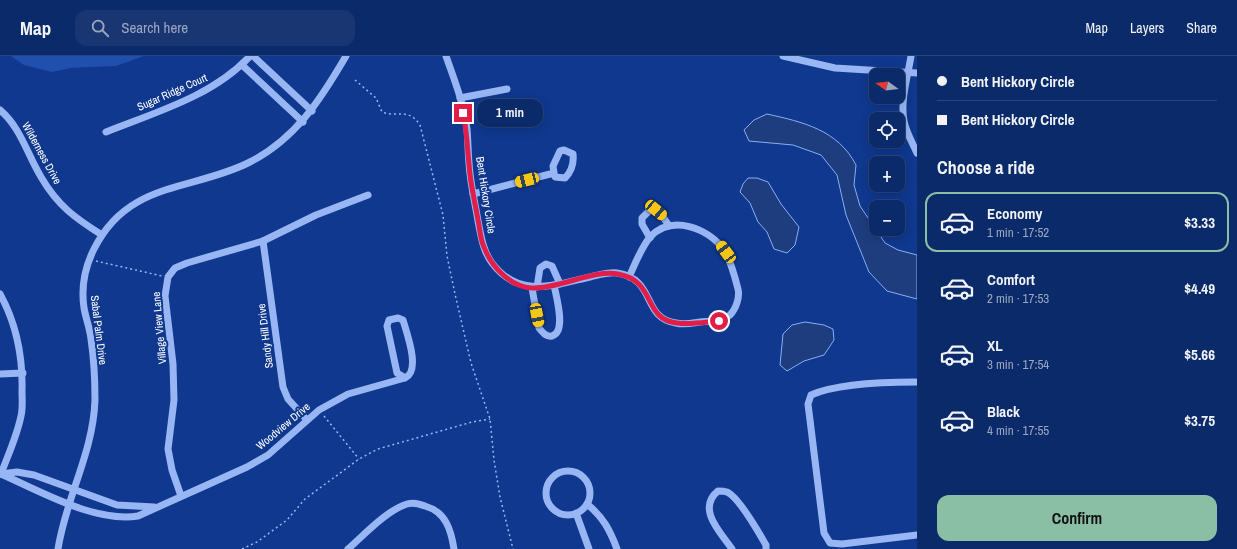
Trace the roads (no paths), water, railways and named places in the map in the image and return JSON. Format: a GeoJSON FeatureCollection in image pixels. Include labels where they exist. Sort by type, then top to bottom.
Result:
{"type":"FeatureCollection","features":[{"type":"Feature","properties":{"kind":"street","name":"Sugar Ridge Court"},"geometry":{"type":"LineString","coordinates":[[106,132],[190,98],[218,83],[242,65],[250,56]]}},
{"type":"Feature","properties":{"kind":"street"},"geometry":{"type":"LineString","coordinates":[[254,56],[312,111]]}},
{"type":"Feature","properties":{"kind":"street","name":"Sabal Palm Drive"},"geometry":{"type":"LineString","coordinates":[[58,549],[61,526],[92,437],[95,400],[91,339],[84,307],[83,290],[85,272],[89,260],[102,235],[118,217],[145,196],[249,163],[288,136],[312,111],[346,56]]}},
{"type":"Feature","properties":{"kind":"street","name":"Bent Hickory Circle"},"geometry":{"type":"LineString","coordinates":[[446,56],[460,98],[467,128],[469,164],[473,194],[483,246],[492,263],[505,276],[517,284],[534,288],[607,273],[629,276]]}},
{"type":"Feature","properties":{"kind":"street"},"geometry":{"type":"LineString","coordinates":[[783,56],[807,59],[835,68],[917,72]]}},
{"type":"Feature","properties":{"kind":"street"},"geometry":{"type":"LineString","coordinates":[[911,56],[904,104],[904,120],[909,136],[917,152]]}},
{"type":"Feature","properties":{"kind":"street"},"geometry":{"type":"LineString","coordinates":[[242,65],[303,122]]}},
{"type":"Feature","properties":{"kind":"street"},"geometry":{"type":"LineString","coordinates":[[460,98],[507,89]]}},
{"type":"Feature","properties":{"kind":"street","name":"Wilderness Drive"},"geometry":{"type":"LineString","coordinates":[[0,110],[10,119],[20,134],[40,176],[52,194],[72,216],[102,235]]}},
{"type":"Feature","properties":{"kind":"street"},"geometry":{"type":"LineString","coordinates":[[473,194],[554,173]]}},
{"type":"Feature","properties":{"kind":"street","name":"Village View Lane"},"geometry":{"type":"LineString","coordinates":[[181,496],[172,470],[168,449],[174,400],[174,364],[165,296],[168,277],[175,268],[187,262],[263,241],[316,215],[368,195]]}},
{"type":"Feature","properties":{"kind":"street"},"geometry":{"type":"LineString","coordinates":[[650,238],[642,224],[642,218],[651,209],[656,210],[664,217],[669,226]]}},
{"type":"Feature","properties":{"kind":"street"},"geometry":{"type":"LineString","coordinates":[[678,224],[690,226],[706,233],[718,242],[726,252],[739,294],[730,314],[719,321],[678,324],[669,322],[658,316],[651,307],[646,291],[638,282],[629,276],[650,238],[657,231],[669,226],[678,224]]}},
{"type":"Feature","properties":{"kind":"street","name":"Sandy Hill Drive"},"geometry":{"type":"LineString","coordinates":[[263,241],[283,387],[288,399],[307,420]]}},
{"type":"Feature","properties":{"kind":"street"},"geometry":{"type":"LineString","coordinates":[[546,264],[552,266],[557,284],[560,324],[559,331],[554,335],[549,336],[543,334],[540,328],[534,288],[540,268],[546,264]]}},
{"type":"Feature","properties":{"kind":"street"},"geometry":{"type":"LineString","coordinates":[[0,294],[9,310],[22,356],[21,415],[13,444],[0,474]]}},
{"type":"Feature","properties":{"kind":"street"},"geometry":{"type":"LineString","coordinates":[[394,318],[403,320],[410,346],[413,368],[409,376],[405,378],[397,373],[387,326],[389,320],[394,318]]}},
{"type":"Feature","properties":{"kind":"street"},"geometry":{"type":"LineString","coordinates":[[0,374],[22,373]]}},
{"type":"Feature","properties":{"kind":"street","name":"Woodview Drive"},"geometry":{"type":"LineString","coordinates":[[0,474],[69,504],[106,516],[124,518],[138,516],[181,496],[228,477],[268,455],[319,410],[348,394],[405,378]]}},
{"type":"Feature","properties":{"kind":"street"},"geometry":{"type":"LineString","coordinates":[[917,382],[893,382],[823,390],[811,395],[808,404],[824,533],[830,543],[842,544],[917,535]]}},
{"type":"Feature","properties":{"kind":"street"},"geometry":{"type":"LineString","coordinates":[[566,470],[573,471],[585,478],[590,491],[587,504],[576,513],[569,515],[561,514],[550,504],[547,497],[546,490],[553,476],[566,470]]}},
{"type":"Feature","properties":{"kind":"street","name":"Woodview Drive"},"geometry":{"type":"LineString","coordinates":[[0,474],[17,472],[34,475],[117,505],[156,507]]}},
{"type":"Feature","properties":{"kind":"street"},"geometry":{"type":"LineString","coordinates":[[732,549],[712,521],[709,508],[712,496],[718,491],[728,492],[738,502],[752,521],[766,545],[766,549]]}},
{"type":"Feature","properties":{"kind":"street"},"geometry":{"type":"LineString","coordinates":[[348,549],[393,511],[407,504],[415,503],[434,508],[442,515],[451,532],[454,549]]}},
{"type":"Feature","properties":{"kind":"street"},"geometry":{"type":"LineString","coordinates":[[587,504],[597,512],[608,527],[617,549]]}},
{"type":"Feature","properties":{"kind":"street"},"geometry":{"type":"LineString","coordinates":[[576,513],[589,549]]}}]}
